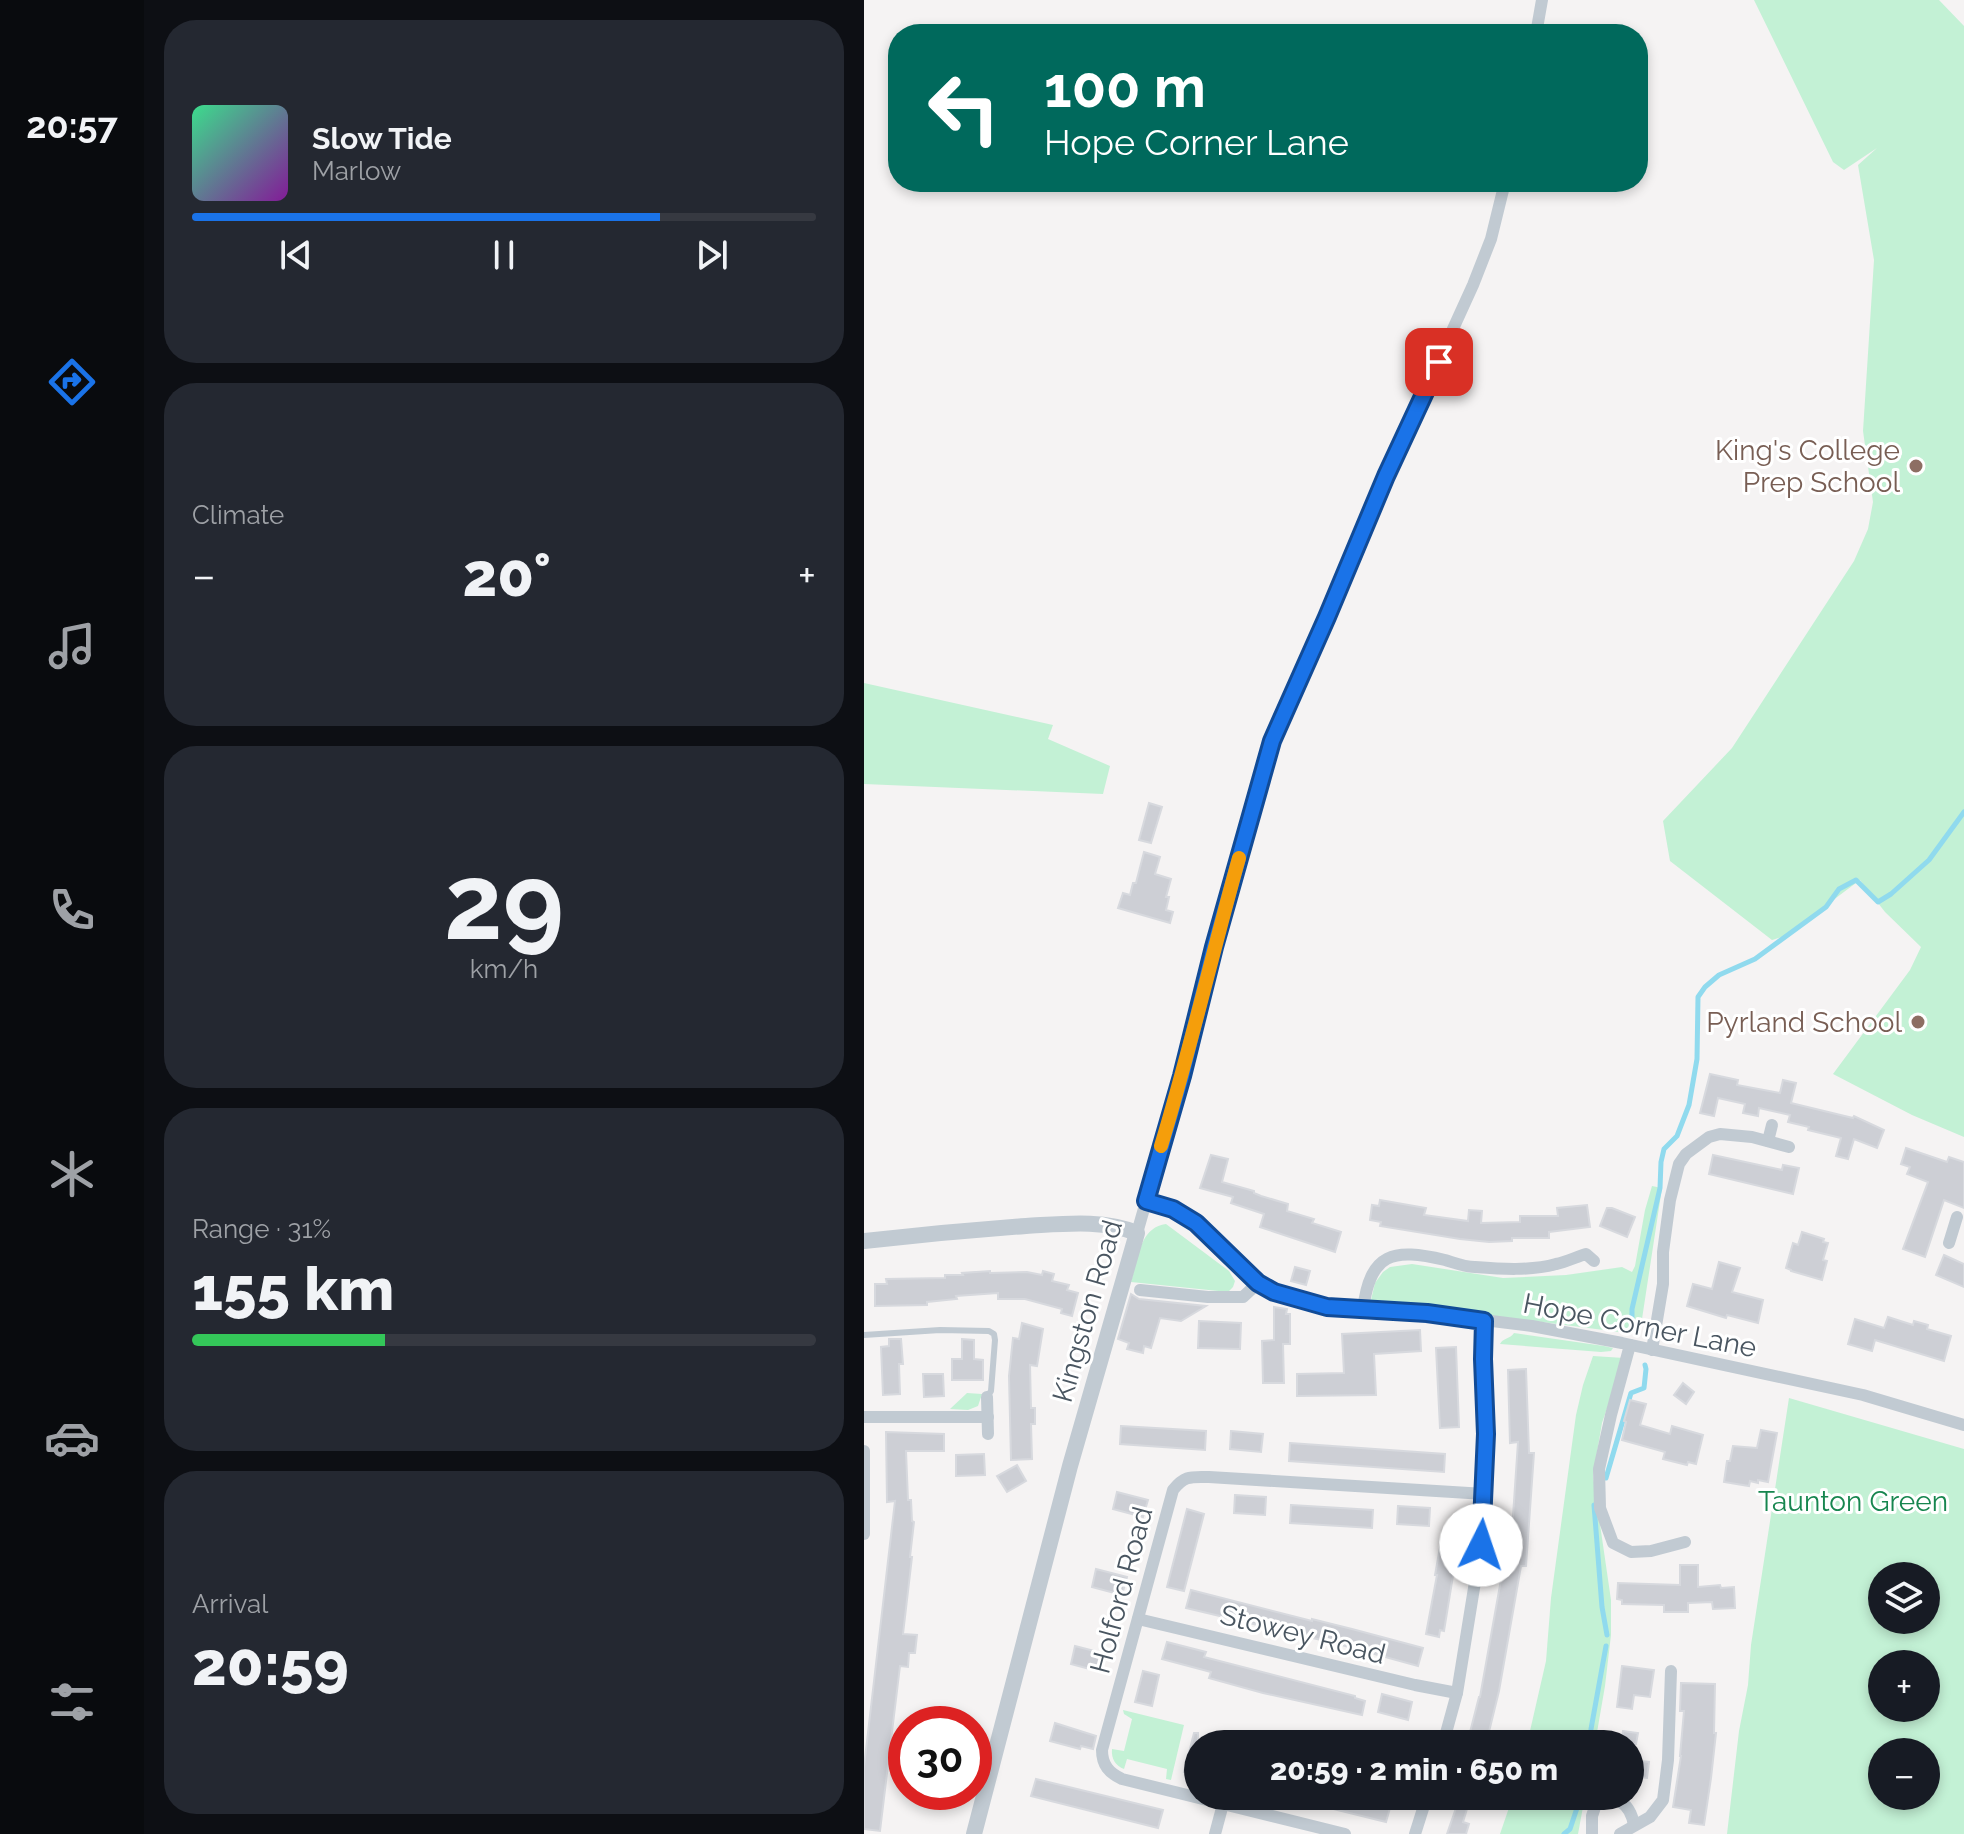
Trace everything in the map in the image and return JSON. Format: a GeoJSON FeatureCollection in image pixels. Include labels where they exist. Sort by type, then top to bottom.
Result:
{"type":"FeatureCollection","features":[{"type":"Feature","properties":{"kind":"street"},"geometry":{"type":"LineString","coordinates":[[1538,24],[1542,0]]}},
{"type":"Feature","properties":{"kind":"street","name":"Kingston Road"},"geometry":{"type":"LineString","coordinates":[[974,1834],[1074,1451],[1182,1076],[1214,947],[1272,741],[1386,476],[1473,285],[1491,239],[1503,192]]}},
{"type":"Feature","properties":{"kind":"street"},"geometry":{"type":"LineString","coordinates":[[1768,1141],[1772,1125]]}},
{"type":"Feature","properties":{"kind":"street"},"geometry":{"type":"LineString","coordinates":[[1652,1350],[1663,1284],[1663,1252],[1670,1200],[1679,1164],[1696,1146],[1720,1134],[1789,1147]]}},
{"type":"Feature","properties":{"kind":"street","name":"Hope Corner Lane"},"geometry":{"type":"LineString","coordinates":[[1146,1201],[1173,1209],[1196,1223],[1258,1283],[1299,1300],[1327,1307],[1427,1313],[1532,1326],[1863,1395],[1964,1425]]}},
{"type":"Feature","properties":{"kind":"street"},"geometry":{"type":"LineString","coordinates":[[864,1241],[1067,1224],[1104,1224],[1137,1233]]}},
{"type":"Feature","properties":{"kind":"street"},"geometry":{"type":"LineString","coordinates":[[1949,1243],[1958,1227]]}},
{"type":"Feature","properties":{"kind":"street"},"geometry":{"type":"LineString","coordinates":[[1363,1310],[1368,1281],[1377,1265],[1403,1253],[1471,1267],[1500,1268],[1556,1264],[1589,1253]]}},
{"type":"Feature","properties":{"kind":"street"},"geometry":{"type":"LineString","coordinates":[[1140,1290],[1243,1297],[1258,1283]]}},
{"type":"Feature","properties":{"kind":"street"},"geometry":{"type":"LineString","coordinates":[[1447,1730],[1457,1693],[1481,1545],[1485,1494],[1484,1321]]}},
{"type":"Feature","properties":{"kind":"street"},"geometry":{"type":"LineString","coordinates":[[1630,1345],[1599,1469],[1600,1508],[1613,1543],[1631,1552],[1651,1551],[1685,1542]]}},
{"type":"Feature","properties":{"kind":"street"},"geometry":{"type":"LineString","coordinates":[[987,1397],[988,1434]]}},
{"type":"Feature","properties":{"kind":"street"},"geometry":{"type":"LineString","coordinates":[[864,1417],[988,1417]]}},
{"type":"Feature","properties":{"kind":"street"},"geometry":{"type":"LineString","coordinates":[[864,1451],[864,1534]]}},
{"type":"Feature","properties":{"kind":"street","name":"Holford Road"},"geometry":{"type":"LineString","coordinates":[[1184,1794],[1122,1779],[1108,1770],[1102,1757],[1173,1490],[1181,1480],[1209,1477],[1485,1494]]}},
{"type":"Feature","properties":{"kind":"street","name":"Stowey Road"},"geometry":{"type":"LineString","coordinates":[[1138,1619],[1457,1693]]}},
{"type":"Feature","properties":{"kind":"street"},"geometry":{"type":"LineString","coordinates":[[1620,1834],[1650,1817],[1663,1800],[1668,1760],[1671,1671]]}},
{"type":"Feature","properties":{"kind":"street"},"geometry":{"type":"LineString","coordinates":[[1592,1834],[1596,1804],[1606,1799],[1623,1803],[1629,1809],[1634,1825]]}},
{"type":"Feature","properties":{"kind":"street"},"geometry":{"type":"LineString","coordinates":[[1215,1834],[1221,1810]]}},
{"type":"Feature","properties":{"kind":"street","name":"Holford Road"},"geometry":{"type":"LineString","coordinates":[[1247,1810],[1345,1834]]}},
{"type":"Feature","properties":{"kind":"street"},"geometry":{"type":"LineString","coordinates":[[1415,1834],[1423,1810]]}},
{"type":"Feature","properties":{"kind":"lane"},"geometry":{"type":"LineString","coordinates":[[864,1335],[940,1330],[989,1331],[994,1334],[995,1340],[991,1391],[987,1397]]}},
{"type":"Feature","properties":{"kind":"green space","name":"King's College Prep School"},"geometry":{"type":"Polygon","coordinates":[[[1754,0],[1939,0],[1964,26],[1964,1137],[1912,1115],[1833,1074],[1910,970],[1921,947],[1885,912],[1860,880],[1785,936],[1772,940],[1670,861],[1663,821],[1732,748],[1854,561],[1868,529],[1873,502],[1863,431],[1874,260],[1858,165],[1877,148],[1844,170],[1833,162],[1754,0]]]}},
{"type":"Feature","properties":{"kind":"green space"},"geometry":{"type":"Polygon","coordinates":[[[864,683],[1053,725],[1048,739],[1110,766],[1103,794],[864,784],[864,683]]]}},
{"type":"Feature","properties":{"kind":"green space"},"geometry":{"type":"Polygon","coordinates":[[[1652,1186],[1662,1188],[1640,1332],[1627,1333],[1371,1300],[1375,1283],[1383,1272],[1390,1267],[1412,1264],[1503,1278],[1566,1275],[1622,1267],[1632,1272],[1652,1186]]]}},
{"type":"Feature","properties":{"kind":"green space"},"geometry":{"type":"Polygon","coordinates":[[[1166,1224],[1229,1271],[1235,1281],[1228,1292],[1131,1282],[1145,1238],[1157,1226],[1166,1224]]]}},
{"type":"Feature","properties":{"kind":"green space"},"geometry":{"type":"Polygon","coordinates":[[[1514,1333],[1613,1348],[1601,1352],[1500,1344],[1514,1333]]]}},
{"type":"Feature","properties":{"kind":"green space"},"geometry":{"type":"Polygon","coordinates":[[[1593,1356],[1624,1358],[1602,1423],[1593,1476],[1611,1600],[1611,1635],[1605,1686],[1597,1730],[1530,1730],[1546,1661],[1551,1598],[1576,1415],[1593,1356]]]}},
{"type":"Feature","properties":{"kind":"green space"},"geometry":{"type":"Polygon","coordinates":[[[967,1393],[982,1394],[978,1406],[968,1410],[950,1409],[967,1393]]]}},
{"type":"Feature","properties":{"kind":"green space","name":"Taunton Green"},"geometry":{"type":"Polygon","coordinates":[[[1789,1398],[1964,1449],[1964,1834],[1727,1834],[1739,1731],[1748,1685],[1751,1645],[1789,1398]]]}},
{"type":"Feature","properties":{"kind":"green space"},"geometry":{"type":"Polygon","coordinates":[[[1123,1710],[1184,1725],[1171,1780],[1166,1779],[1167,1769],[1127,1759],[1124,1769],[1115,1762],[1112,1749],[1124,1751],[1132,1719],[1123,1710]]]}},
{"type":"Feature","properties":{"kind":"green space"},"geometry":{"type":"Polygon","coordinates":[[[1508,1810],[1582,1810],[1578,1834],[1500,1834],[1508,1810]]]}},
{"type":"Feature","properties":{"kind":"building"},"geometry":{"type":"Polygon","coordinates":[[[1149,803],[1162,807],[1151,843],[1139,840],[1149,803]]]}},
{"type":"Feature","properties":{"kind":"building"},"geometry":{"type":"Polygon","coordinates":[[[1144,852],[1160,857],[1155,874],[1171,879],[1166,897],[1169,897],[1166,910],[1173,912],[1170,923],[1118,908],[1123,893],[1130,895],[1133,883],[1136,883],[1144,852]]]}},
{"type":"Feature","properties":{"kind":"building"},"geometry":{"type":"Polygon","coordinates":[[[1710,1074],[1738,1080],[1737,1085],[1780,1093],[1783,1080],[1796,1083],[1791,1103],[1854,1116],[1884,1130],[1877,1148],[1854,1139],[1848,1159],[1836,1156],[1841,1138],[1788,1122],[1790,1115],[1759,1108],[1758,1116],[1743,1113],[1745,1104],[1718,1098],[1714,1116],[1700,1113],[1710,1074]]]}},
{"type":"Feature","properties":{"kind":"building"},"geometry":{"type":"Polygon","coordinates":[[[1906,1148],[1947,1162],[1949,1157],[1964,1162],[1964,1208],[1944,1200],[1925,1257],[1903,1249],[1928,1182],[1907,1174],[1910,1167],[1901,1164],[1906,1148]]]}},
{"type":"Feature","properties":{"kind":"building"},"geometry":{"type":"Polygon","coordinates":[[[1211,1155],[1228,1159],[1222,1182],[1288,1204],[1287,1211],[1341,1232],[1335,1252],[1260,1227],[1264,1214],[1231,1203],[1233,1197],[1200,1188],[1211,1155]]]}},
{"type":"Feature","properties":{"kind":"building"},"geometry":{"type":"Polygon","coordinates":[[[1713,1155],[1782,1170],[1783,1165],[1799,1168],[1793,1194],[1709,1174],[1713,1155]]]}},
{"type":"Feature","properties":{"kind":"building"},"geometry":{"type":"Polygon","coordinates":[[[1380,1200],[1426,1208],[1424,1215],[1468,1221],[1469,1210],[1482,1211],[1481,1223],[1520,1222],[1520,1216],[1558,1216],[1557,1208],[1587,1205],[1590,1227],[1549,1232],[1549,1238],[1512,1238],[1512,1241],[1489,1242],[1460,1239],[1380,1226],[1381,1222],[1370,1220],[1372,1205],[1379,1206],[1380,1200]]]}},
{"type":"Feature","properties":{"kind":"building"},"geometry":{"type":"Polygon","coordinates":[[[1607,1208],[1635,1217],[1627,1237],[1600,1226],[1607,1208]]]}},
{"type":"Feature","properties":{"kind":"building"},"geometry":{"type":"Polygon","coordinates":[[[1802,1232],[1828,1243],[1822,1280],[1786,1268],[1793,1243],[1798,1245],[1802,1232]]]}},
{"type":"Feature","properties":{"kind":"building"},"geometry":{"type":"Polygon","coordinates":[[[1944,1255],[1964,1264],[1964,1287],[1936,1275],[1944,1255]]]}},
{"type":"Feature","properties":{"kind":"building"},"geometry":{"type":"Polygon","coordinates":[[[1719,1262],[1740,1268],[1732,1292],[1763,1300],[1758,1323],[1727,1315],[1726,1318],[1687,1306],[1693,1284],[1712,1289],[1719,1262]]]}},
{"type":"Feature","properties":{"kind":"building"},"geometry":{"type":"Polygon","coordinates":[[[1295,1267],[1310,1271],[1306,1285],[1291,1281],[1295,1267]]]}},
{"type":"Feature","properties":{"kind":"building"},"geometry":{"type":"Polygon","coordinates":[[[990,1271],[1042,1275],[1043,1271],[1054,1274],[1052,1281],[1069,1285],[1067,1290],[1078,1293],[1072,1316],[1061,1313],[1062,1309],[1025,1299],[998,1299],[998,1293],[956,1296],[957,1299],[927,1302],[927,1305],[875,1306],[875,1284],[887,1284],[886,1279],[945,1278],[945,1275],[990,1271]]]}},
{"type":"Feature","properties":{"kind":"building"},"geometry":{"type":"Polygon","coordinates":[[[1131,1294],[1139,1299],[1206,1306],[1181,1321],[1160,1318],[1151,1348],[1144,1346],[1143,1353],[1127,1349],[1129,1343],[1118,1339],[1131,1294]]]}},
{"type":"Feature","properties":{"kind":"building"},"geometry":{"type":"Polygon","coordinates":[[[1274,1307],[1287,1309],[1286,1314],[1290,1314],[1290,1344],[1283,1344],[1284,1383],[1263,1383],[1262,1341],[1274,1340],[1274,1307]]]}},
{"type":"Feature","properties":{"kind":"building"},"geometry":{"type":"Polygon","coordinates":[[[1888,1317],[1913,1325],[1914,1321],[1928,1325],[1927,1329],[1951,1336],[1944,1361],[1875,1340],[1872,1351],[1848,1344],[1855,1319],[1884,1328],[1888,1317]]]}},
{"type":"Feature","properties":{"kind":"building"},"geometry":{"type":"Polygon","coordinates":[[[1199,1321],[1241,1323],[1240,1349],[1198,1348],[1199,1321]]]}},
{"type":"Feature","properties":{"kind":"building"},"geometry":{"type":"Polygon","coordinates":[[[1022,1323],[1043,1329],[1037,1366],[1030,1365],[1031,1408],[1035,1408],[1035,1424],[1031,1424],[1032,1459],[1011,1460],[1009,1376],[1013,1338],[1019,1339],[1022,1323]]]}},
{"type":"Feature","properties":{"kind":"building"},"geometry":{"type":"Polygon","coordinates":[[[1420,1330],[1421,1351],[1374,1354],[1376,1395],[1297,1396],[1297,1374],[1344,1373],[1342,1334],[1420,1330]]]}},
{"type":"Feature","properties":{"kind":"building"},"geometry":{"type":"Polygon","coordinates":[[[889,1339],[901,1339],[903,1364],[899,1364],[900,1394],[883,1395],[881,1347],[889,1346],[889,1339]]]}},
{"type":"Feature","properties":{"kind":"building"},"geometry":{"type":"Polygon","coordinates":[[[962,1339],[974,1340],[974,1359],[983,1360],[983,1380],[952,1380],[952,1359],[962,1359],[962,1339]]]}},
{"type":"Feature","properties":{"kind":"building"},"geometry":{"type":"Polygon","coordinates":[[[1456,1347],[1459,1427],[1440,1428],[1436,1348],[1456,1347]]]}},
{"type":"Feature","properties":{"kind":"building"},"geometry":{"type":"Polygon","coordinates":[[[1526,1369],[1529,1453],[1534,1453],[1526,1566],[1521,1566],[1489,1730],[1471,1730],[1480,1697],[1502,1574],[1509,1575],[1518,1442],[1510,1443],[1508,1370],[1526,1369]]]}},
{"type":"Feature","properties":{"kind":"building"},"geometry":{"type":"Polygon","coordinates":[[[923,1374],[943,1374],[944,1396],[924,1397],[923,1374]]]}},
{"type":"Feature","properties":{"kind":"building"},"geometry":{"type":"Polygon","coordinates":[[[1683,1383],[1694,1392],[1686,1404],[1674,1395],[1683,1383]]]}},
{"type":"Feature","properties":{"kind":"building"},"geometry":{"type":"Polygon","coordinates":[[[1630,1400],[1646,1404],[1640,1425],[1670,1434],[1672,1426],[1703,1435],[1696,1464],[1663,1459],[1665,1452],[1622,1440],[1630,1400]]]}},
{"type":"Feature","properties":{"kind":"building"},"geometry":{"type":"Polygon","coordinates":[[[1121,1426],[1206,1431],[1205,1450],[1120,1444],[1121,1426]]]}},
{"type":"Feature","properties":{"kind":"building"},"geometry":{"type":"Polygon","coordinates":[[[1761,1430],[1777,1433],[1768,1482],[1750,1481],[1749,1486],[1724,1482],[1733,1446],[1757,1448],[1761,1430]]]}},
{"type":"Feature","properties":{"kind":"building"},"geometry":{"type":"Polygon","coordinates":[[[1231,1431],[1263,1434],[1261,1452],[1230,1449],[1231,1431]]]}},
{"type":"Feature","properties":{"kind":"building"},"geometry":{"type":"Polygon","coordinates":[[[886,1432],[944,1434],[944,1451],[906,1451],[908,1500],[911,1500],[914,1522],[903,1634],[917,1635],[915,1653],[909,1653],[908,1667],[900,1666],[895,1706],[888,1706],[888,1765],[880,1831],[864,1829],[864,1767],[895,1501],[887,1502],[886,1432]]]}},
{"type":"Feature","properties":{"kind":"building"},"geometry":{"type":"Polygon","coordinates":[[[1290,1443],[1445,1454],[1444,1472],[1289,1461],[1290,1443]]]}},
{"type":"Feature","properties":{"kind":"building"},"geometry":{"type":"Polygon","coordinates":[[[984,1454],[985,1475],[956,1476],[956,1455],[984,1454]]]}},
{"type":"Feature","properties":{"kind":"building"},"geometry":{"type":"Polygon","coordinates":[[[1017,1465],[1026,1481],[1007,1492],[997,1476],[1017,1465]]]}},
{"type":"Feature","properties":{"kind":"building"},"geometry":{"type":"Polygon","coordinates":[[[1117,1492],[1148,1500],[1143,1517],[1113,1509],[1117,1492]]]}},
{"type":"Feature","properties":{"kind":"building"},"geometry":{"type":"Polygon","coordinates":[[[1235,1495],[1266,1497],[1265,1515],[1234,1513],[1235,1495]]]}},
{"type":"Feature","properties":{"kind":"building"},"geometry":{"type":"Polygon","coordinates":[[[1291,1505],[1373,1510],[1372,1528],[1290,1523],[1291,1505]]]}},
{"type":"Feature","properties":{"kind":"building"},"geometry":{"type":"Polygon","coordinates":[[[1398,1506],[1430,1508],[1429,1526],[1397,1524],[1398,1506]]]}},
{"type":"Feature","properties":{"kind":"building"},"geometry":{"type":"Polygon","coordinates":[[[1187,1509],[1204,1514],[1184,1591],[1167,1587],[1187,1509]]]}},
{"type":"Feature","properties":{"kind":"building"},"geometry":{"type":"Polygon","coordinates":[[[1442,1536],[1454,1538],[1453,1544],[1458,1545],[1444,1631],[1440,1630],[1439,1637],[1426,1634],[1442,1536]]]}},
{"type":"Feature","properties":{"kind":"building"},"geometry":{"type":"Polygon","coordinates":[[[1680,1565],[1698,1565],[1698,1587],[1734,1587],[1735,1608],[1713,1609],[1712,1602],[1688,1603],[1688,1612],[1664,1612],[1664,1605],[1622,1604],[1622,1600],[1617,1599],[1618,1583],[1680,1585],[1680,1565]]]}},
{"type":"Feature","properties":{"kind":"building"},"geometry":{"type":"Polygon","coordinates":[[[1096,1569],[1127,1577],[1122,1595],[1092,1587],[1096,1569]]]}},
{"type":"Feature","properties":{"kind":"building"},"geometry":{"type":"Polygon","coordinates":[[[1191,1590],[1423,1648],[1418,1666],[1186,1608],[1191,1590]]]}},
{"type":"Feature","properties":{"kind":"building"},"geometry":{"type":"Polygon","coordinates":[[[1167,1642],[1206,1652],[1204,1657],[1355,1696],[1365,1701],[1362,1715],[1209,1678],[1211,1672],[1162,1659],[1167,1642]]]}},
{"type":"Feature","properties":{"kind":"building"},"geometry":{"type":"Polygon","coordinates":[[[1075,1646],[1106,1654],[1101,1672],[1071,1664],[1075,1646]]]}},
{"type":"Feature","properties":{"kind":"building"},"geometry":{"type":"Polygon","coordinates":[[[1622,1666],[1654,1670],[1650,1697],[1634,1695],[1632,1709],[1617,1707],[1622,1666]]]}},
{"type":"Feature","properties":{"kind":"building"},"geometry":{"type":"Polygon","coordinates":[[[1143,1671],[1159,1675],[1152,1706],[1135,1702],[1143,1671]]]}},
{"type":"Feature","properties":{"kind":"building"},"geometry":{"type":"Polygon","coordinates":[[[1681,1683],[1715,1684],[1716,1733],[1704,1825],[1689,1823],[1691,1810],[1673,1807],[1684,1711],[1680,1711],[1681,1683]]]}},
{"type":"Feature","properties":{"kind":"building"},"geometry":{"type":"Polygon","coordinates":[[[1382,1694],[1412,1702],[1408,1720],[1378,1712],[1382,1694]]]}},
{"type":"Feature","properties":{"kind":"building"},"geometry":{"type":"Polygon","coordinates":[[[1055,1723],[1096,1736],[1093,1749],[1050,1741],[1055,1723]]]}},
{"type":"Feature","properties":{"kind":"building"},"geometry":{"type":"Polygon","coordinates":[[[1644,1761],[1649,1762],[1647,1778],[1644,1778],[1644,1761]]]}},
{"type":"Feature","properties":{"kind":"building"},"geometry":{"type":"Polygon","coordinates":[[[1036,1779],[1163,1810],[1158,1828],[1031,1796],[1036,1779]]]}},
{"type":"Feature","properties":{"kind":"building"},"geometry":{"type":"Polygon","coordinates":[[[1337,1810],[1389,1810],[1386,1822],[1337,1810]]]}},
{"type":"Feature","properties":{"kind":"building"},"geometry":{"type":"Polygon","coordinates":[[[1455,1810],[1467,1810],[1463,1822],[1469,1824],[1466,1834],[1447,1834],[1455,1810]]]}},
{"type":"Feature","properties":{"kind":"waterway"},"geometry":{"type":"LineString","coordinates":[[1632,1328],[1632,1309],[1660,1188],[1664,1149],[1677,1136],[1689,1105],[1697,1059],[1698,997],[1719,975],[1755,959],[1826,907],[1839,889],[1856,880],[1878,902],[1891,894],[1929,860],[1964,812]]}},
{"type":"Feature","properties":{"kind":"waterway"},"geometry":{"type":"LineString","coordinates":[[1606,1478],[1631,1393],[1644,1388],[1645,1365]]}},
{"type":"Feature","properties":{"kind":"waterway"},"geometry":{"type":"LineString","coordinates":[[1594,1505],[1607,1635]]}},
{"type":"Feature","properties":{"kind":"waterway"},"geometry":{"type":"LineString","coordinates":[[1591,1730],[1606,1646]]}},
{"type":"Feature","properties":{"kind":"waterway"},"geometry":{"type":"LineString","coordinates":[[1564,1834],[1570,1829],[1576,1810]]}},
{"type":"Feature","properties":{"kind":"slow traffic"},"geometry":{"type":"LineString","coordinates":[[1161,1146],[1239,858]]}},
{"type":"Feature","properties":{"kind":"place","name":"King's College Prep School"},"geometry":{"type":"Point","coordinates":[1916,466]}},
{"type":"Feature","properties":{"kind":"place","name":"Pyrland School"},"geometry":{"type":"Point","coordinates":[1918,1022]}},
{"type":"Feature","properties":{"kind":"route"},"geometry":{"type":"LineString","coordinates":[[1439,362],[1386,476],[1272,741],[1146,1201],[1173,1209],[1196,1223],[1258,1283],[1274,1292],[1327,1307],[1427,1313],[1484,1321],[1486,1434],[1481,1545]]}}]}
